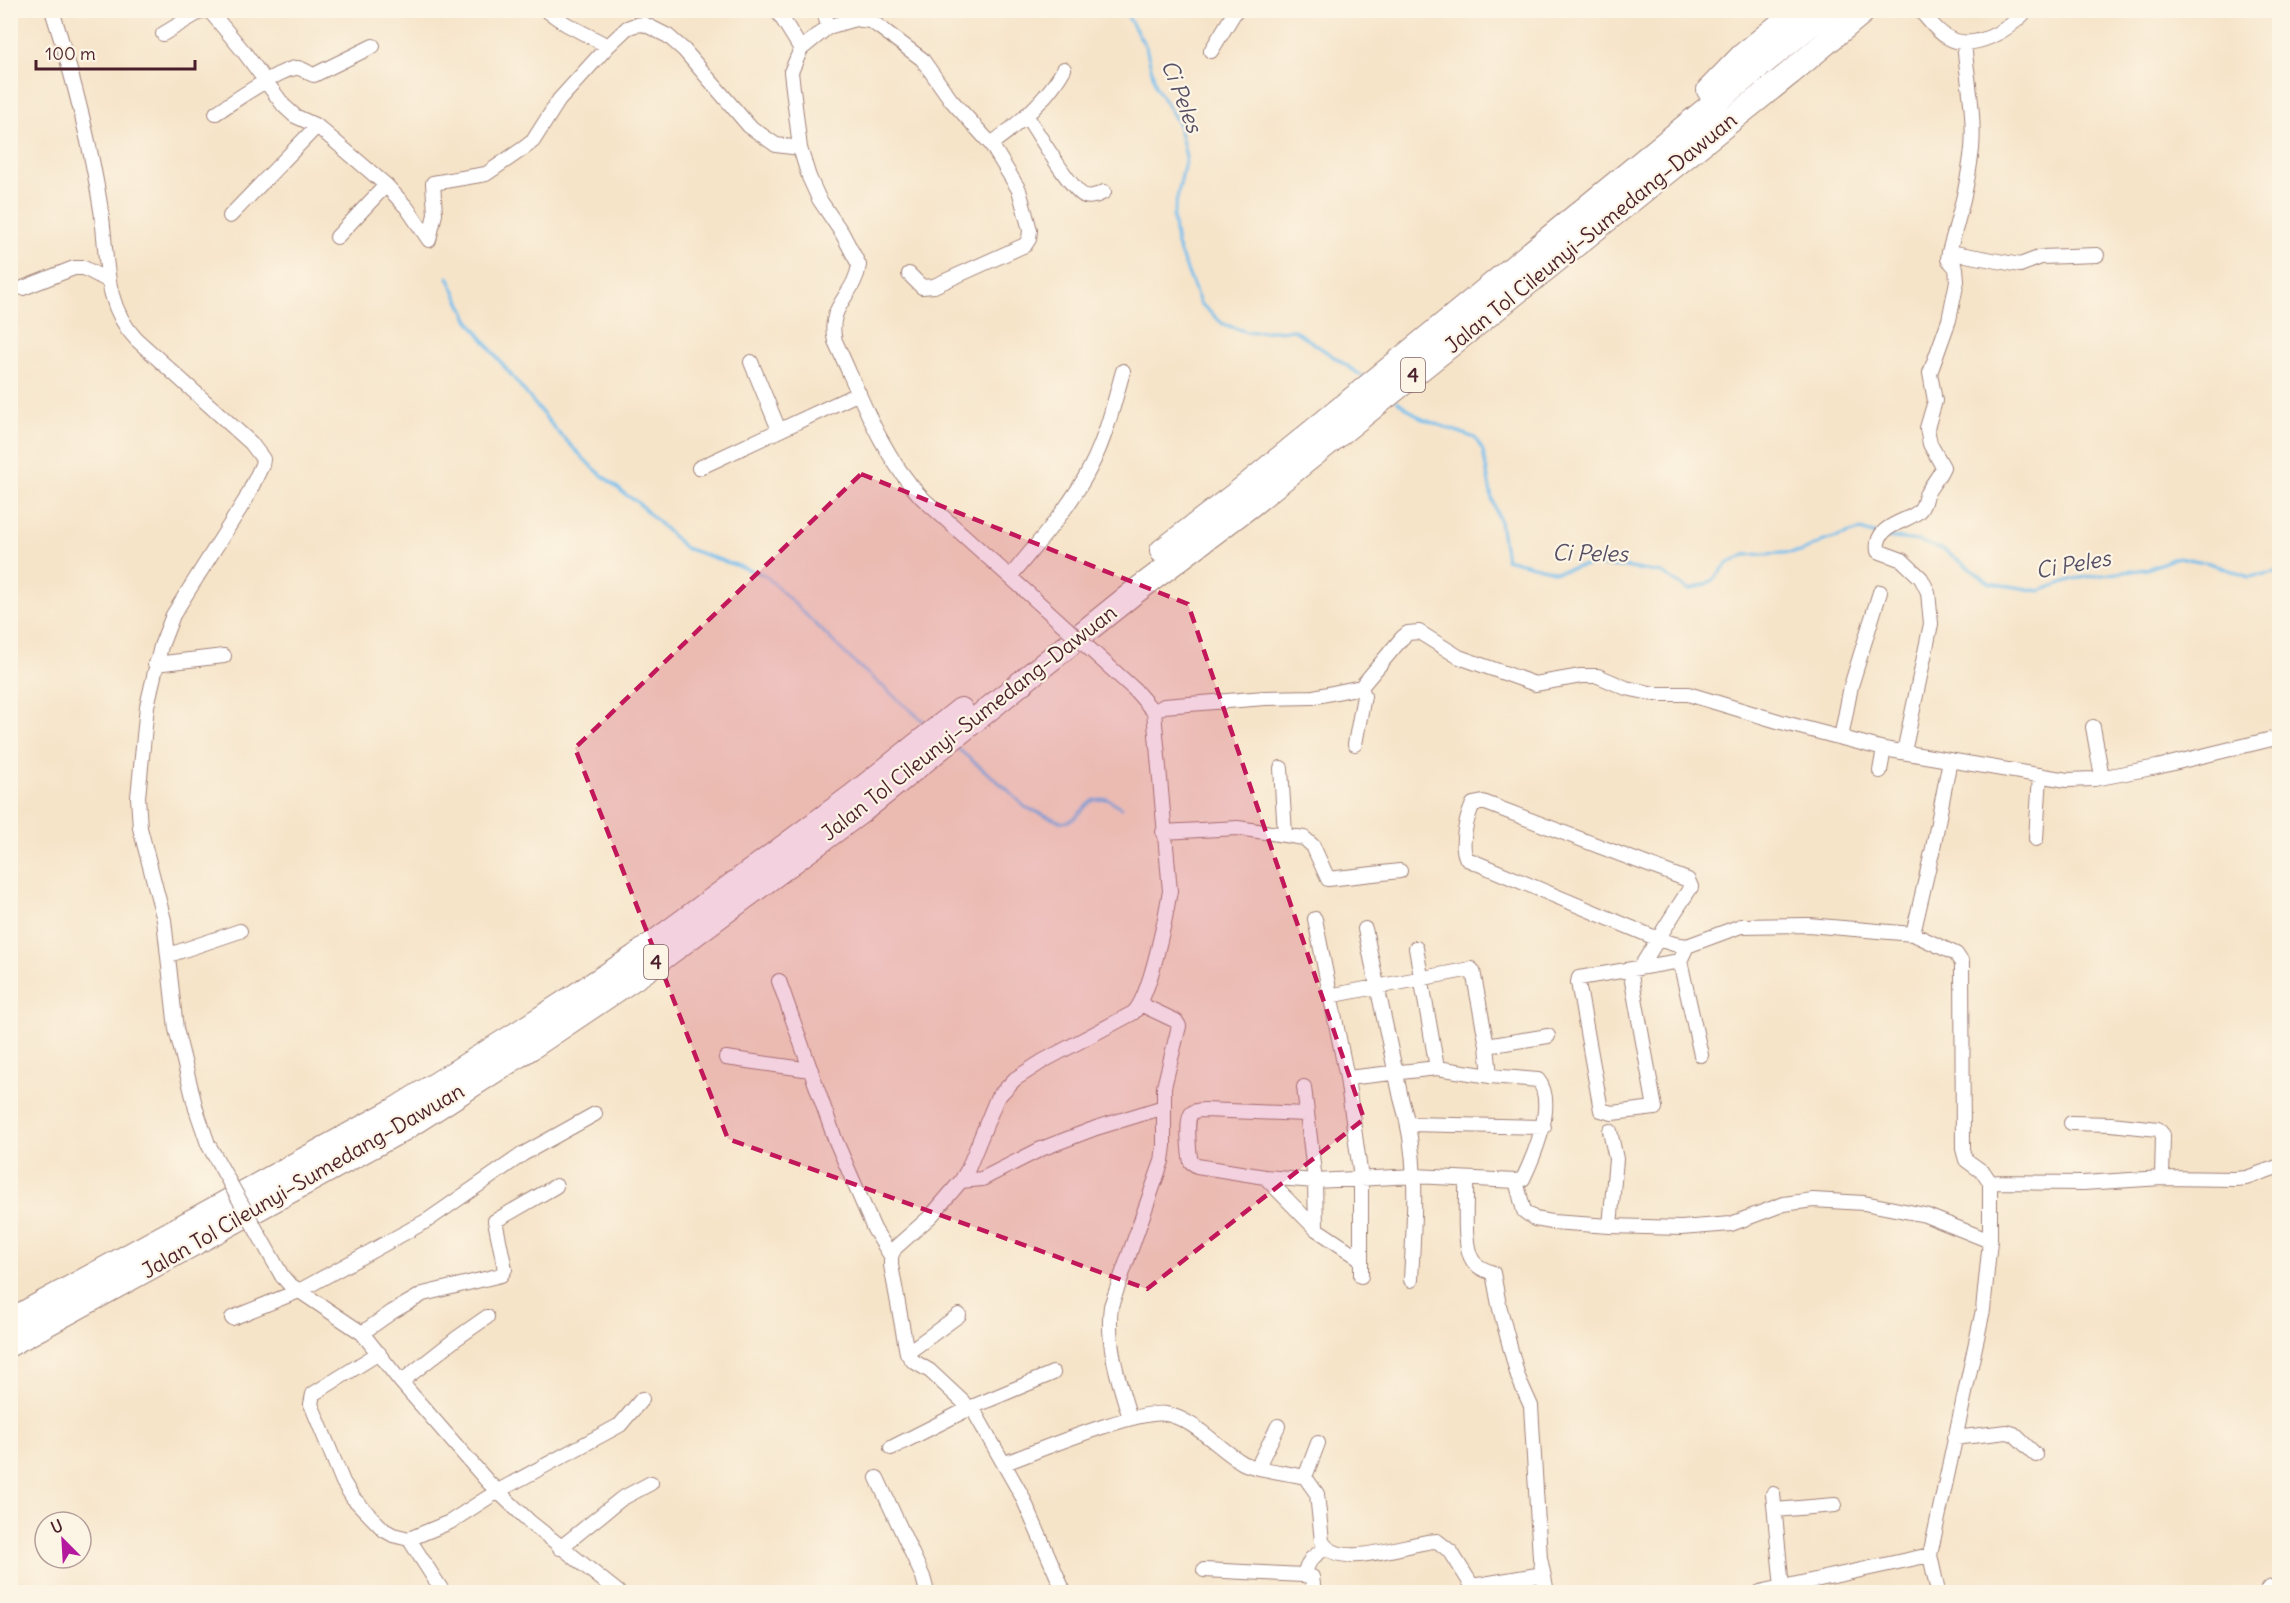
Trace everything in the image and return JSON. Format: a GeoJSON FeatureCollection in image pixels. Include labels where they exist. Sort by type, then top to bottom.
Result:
{"type":"FeatureCollection","features":[{"type":"Feature","properties":{"kind":"highway"},"geometry":{"type":"LineString","coordinates":[[1625,175],[1742,56],[1798,10]]}},
{"type":"Feature","properties":{"kind":"highway","name":"Jalan Tol Cileunyi–Sumedang–Dawuan"},"geometry":{"type":"LineString","coordinates":[[1567,238],[1625,175],[1828,10]]}},
{"type":"Feature","properties":{"kind":"highway","name":"Jalan Tol Cileunyi–Sumedang–Dawuan"},"geometry":{"type":"LineString","coordinates":[[10,1344],[405,1128],[643,972],[864,809],[1132,594],[1246,497],[1567,238],[1790,73],[1865,10]]}},
{"type":"Feature","properties":{"kind":"highway"},"geometry":{"type":"LineString","coordinates":[[1790,73],[1878,10]]}},
{"type":"Feature","properties":{"kind":"highway","name":"Jalan Tol Cileunyi–Sumedang–Dawuan"},"geometry":{"type":"LineString","coordinates":[[10,1321],[395,1110],[635,957],[853,796],[1246,497]]}},
{"type":"Feature","properties":{"kind":"highway"},"geometry":{"type":"LineString","coordinates":[[2273,1593],[2280,1590]]}},
{"type":"Feature","properties":{"kind":"street"},"geometry":{"type":"LineString","coordinates":[[52,10],[67,59],[101,210],[108,280],[124,327],[251,443],[263,459],[246,499],[173,615],[155,664],[147,706],[139,813],[143,842],[157,888],[169,955],[176,1029],[196,1110],[208,1144],[282,1276],[298,1290],[362,1333],[401,1382],[498,1491],[560,1548],[618,1593]]}},
{"type":"Feature","properties":{"kind":"street"},"geometry":{"type":"LineString","coordinates":[[163,34],[203,10]]}},
{"type":"Feature","properties":{"kind":"street"},"geometry":{"type":"LineString","coordinates":[[546,10],[566,24],[608,46]]}},
{"type":"Feature","properties":{"kind":"street"},"geometry":{"type":"LineString","coordinates":[[777,10],[801,49]]}},
{"type":"Feature","properties":{"kind":"street"},"geometry":{"type":"LineString","coordinates":[[824,10],[828,27]]}},
{"type":"Feature","properties":{"kind":"street"},"geometry":{"type":"LineString","coordinates":[[1211,51],[1236,10]]}},
{"type":"Feature","properties":{"kind":"street"},"geometry":{"type":"LineString","coordinates":[[1920,10],[1944,36],[1964,43],[1997,34],[2011,26],[2027,10]]}},
{"type":"Feature","properties":{"kind":"street"},"geometry":{"type":"LineString","coordinates":[[216,13],[284,106],[295,116],[317,126],[386,185],[407,208],[429,240],[435,214],[433,183],[486,174],[533,141],[559,100],[608,46],[627,28],[635,25],[644,24],[668,36],[684,50],[749,126],[776,145],[800,148]]}},
{"type":"Feature","properties":{"kind":"street"},"geometry":{"type":"LineString","coordinates":[[909,274],[922,287],[928,288],[1028,242],[1030,230],[1019,190],[992,144],[951,100],[922,59],[870,21],[855,19],[828,27],[801,49],[791,72],[800,148],[809,177],[819,199],[842,233],[859,265],[856,276],[833,317],[832,327],[835,340],[874,428],[912,488],[1135,690],[1154,712],[1170,891],[1147,988],[1140,1004],[1132,1013],[1043,1061],[1005,1089],[997,1098],[961,1181],[931,1216],[895,1248],[891,1256],[907,1353],[913,1361],[930,1371],[972,1407],[1022,1496],[1064,1593]]}},
{"type":"Feature","properties":{"kind":"street"},"geometry":{"type":"LineString","coordinates":[[1904,752],[1931,624],[1928,592],[1921,578],[1902,560],[1878,551],[1881,536],[1903,518],[1917,514],[1943,467],[1930,444],[1927,428],[1935,401],[1930,373],[1949,320],[1957,281],[1957,273],[1948,259],[1966,193],[1972,148],[1964,43]]}},
{"type":"Feature","properties":{"kind":"street"},"geometry":{"type":"LineString","coordinates":[[216,113],[266,81],[296,68],[311,75],[317,74],[373,46]]}},
{"type":"Feature","properties":{"kind":"street"},"geometry":{"type":"LineString","coordinates":[[992,144],[1026,115],[1059,78],[1064,69]]}},
{"type":"Feature","properties":{"kind":"street"},"geometry":{"type":"LineString","coordinates":[[1026,115],[1065,174],[1082,195],[1089,197],[1104,192]]}},
{"type":"Feature","properties":{"kind":"street"},"geometry":{"type":"LineString","coordinates":[[230,216],[317,126]]}},
{"type":"Feature","properties":{"kind":"street"},"geometry":{"type":"LineString","coordinates":[[337,237],[386,185]]}},
{"type":"Feature","properties":{"kind":"street"},"geometry":{"type":"LineString","coordinates":[[1949,252],[2020,265],[2041,257],[2097,255]]}},
{"type":"Feature","properties":{"kind":"street"},"geometry":{"type":"LineString","coordinates":[[23,288],[74,268],[84,268],[108,280]]}},
{"type":"Feature","properties":{"kind":"street"},"geometry":{"type":"LineString","coordinates":[[751,362],[779,430]]}},
{"type":"Feature","properties":{"kind":"street"},"geometry":{"type":"LineString","coordinates":[[1010,577],[1077,492],[1092,466],[1104,436],[1123,371]]}},
{"type":"Feature","properties":{"kind":"street"},"geometry":{"type":"LineString","coordinates":[[699,468],[859,393]]}},
{"type":"Feature","properties":{"kind":"street"},"geometry":{"type":"LineString","coordinates":[[1841,738],[1851,686],[1880,592]]}},
{"type":"Feature","properties":{"kind":"street"},"geometry":{"type":"LineString","coordinates":[[1154,712],[1164,706],[1265,698],[1313,697],[1362,687],[1402,638],[1413,632],[1419,633],[1459,657],[1535,684],[1581,676],[1598,676],[1626,687],[1655,694],[1688,694],[1884,749],[2080,781],[2157,767],[2280,737]]}},
{"type":"Feature","properties":{"kind":"street"},"geometry":{"type":"LineString","coordinates":[[155,664],[224,656]]}},
{"type":"Feature","properties":{"kind":"street"},"geometry":{"type":"LineString","coordinates":[[1355,744],[1364,696],[1362,687]]}},
{"type":"Feature","properties":{"kind":"street"},"geometry":{"type":"LineString","coordinates":[[2092,728],[2102,777]]}},
{"type":"Feature","properties":{"kind":"street"},"geometry":{"type":"LineString","coordinates":[[1880,771],[1884,749]]}},
{"type":"Feature","properties":{"kind":"street"},"geometry":{"type":"LineString","coordinates":[[1913,934],[1933,849],[1950,760]]}},
{"type":"Feature","properties":{"kind":"street"},"geometry":{"type":"LineString","coordinates":[[1281,768],[1285,835]]}},
{"type":"Feature","properties":{"kind":"street"},"geometry":{"type":"LineString","coordinates":[[2036,839],[2040,775]]}},
{"type":"Feature","properties":{"kind":"street"},"geometry":{"type":"LineString","coordinates":[[1680,961],[1635,969],[1579,978],[1601,1110],[1612,1113],[1655,1108],[1635,969],[1658,939],[1691,887],[1688,880],[1483,802],[1473,804],[1464,843],[1463,853],[1467,859],[1658,939],[1687,946],[1741,926],[1808,925],[1913,934],[1956,954],[1962,963],[1963,1149],[1966,1160],[1984,1173],[1990,1182],[1990,1241],[1983,1310],[1930,1555],[1938,1593]]}},
{"type":"Feature","properties":{"kind":"street"},"geometry":{"type":"LineString","coordinates":[[1163,832],[1238,828],[1263,834],[1304,838],[1313,846],[1328,879],[1400,871]]}},
{"type":"Feature","properties":{"kind":"street"},"geometry":{"type":"LineString","coordinates":[[1315,919],[1347,1078],[1361,1178],[1361,1276]]}},
{"type":"Feature","properties":{"kind":"street"},"geometry":{"type":"LineString","coordinates":[[1365,929],[1376,988],[1409,1124],[1415,1176],[1411,1280]]}},
{"type":"Feature","properties":{"kind":"street"},"geometry":{"type":"LineString","coordinates":[[169,955],[240,930]]}},
{"type":"Feature","properties":{"kind":"street"},"geometry":{"type":"LineString","coordinates":[[1687,946],[1680,961],[1701,1054]]}},
{"type":"Feature","properties":{"kind":"street"},"geometry":{"type":"LineString","coordinates":[[1416,948],[1437,1068]]}},
{"type":"Feature","properties":{"kind":"street"},"geometry":{"type":"LineString","coordinates":[[1331,999],[1334,995],[1472,969],[1487,1046],[1490,1076]]}},
{"type":"Feature","properties":{"kind":"street"},"geometry":{"type":"LineString","coordinates":[[778,981],[835,1139],[874,1229],[891,1256]]}},
{"type":"Feature","properties":{"kind":"street"},"geometry":{"type":"LineString","coordinates":[[1130,1418],[1118,1376],[1108,1324],[1111,1306],[1161,1161],[1164,1146],[1164,1087],[1179,1024],[1140,1004]]}},
{"type":"Feature","properties":{"kind":"street"},"geometry":{"type":"LineString","coordinates":[[1487,1046],[1548,1036]]}},
{"type":"Feature","properties":{"kind":"street"},"geometry":{"type":"LineString","coordinates":[[726,1058],[811,1070]]}},
{"type":"Feature","properties":{"kind":"street"},"geometry":{"type":"LineString","coordinates":[[1306,1114],[1204,1110],[1192,1112],[1190,1115],[1190,1158],[1193,1165],[1265,1177],[1315,1181],[1415,1176],[1516,1181],[1523,1179],[1544,1127],[1544,1094],[1540,1082],[1536,1079],[1490,1076],[1437,1068],[1347,1078]]}},
{"type":"Feature","properties":{"kind":"street"},"geometry":{"type":"LineString","coordinates":[[1304,1086],[1315,1181],[1316,1229]]}},
{"type":"Feature","properties":{"kind":"street"},"geometry":{"type":"LineString","coordinates":[[961,1181],[982,1179],[1041,1149],[1096,1128],[1164,1107]]}},
{"type":"Feature","properties":{"kind":"street"},"geometry":{"type":"LineString","coordinates":[[232,1318],[298,1290],[428,1220],[523,1154],[595,1114]]}},
{"type":"Feature","properties":{"kind":"street"},"geometry":{"type":"LineString","coordinates":[[1409,1124],[1544,1127]]}},
{"type":"Feature","properties":{"kind":"street"},"geometry":{"type":"LineString","coordinates":[[2071,1124],[2111,1124],[2158,1129],[2163,1135],[2162,1178]]}},
{"type":"Feature","properties":{"kind":"street"},"geometry":{"type":"LineString","coordinates":[[1610,1131],[1617,1160],[1610,1226]]}},
{"type":"Feature","properties":{"kind":"street"},"geometry":{"type":"LineString","coordinates":[[1990,1182],[2083,1183],[2162,1178],[2246,1178],[2280,1166]]}},
{"type":"Feature","properties":{"kind":"street"},"geometry":{"type":"LineString","coordinates":[[1265,1177],[1316,1229],[1361,1259]]}},
{"type":"Feature","properties":{"kind":"street"},"geometry":{"type":"LineString","coordinates":[[1466,1180],[1468,1248],[1473,1261],[1480,1269],[1493,1273],[1499,1305],[1516,1366],[1531,1406],[1540,1558],[1547,1593]]}},
{"type":"Feature","properties":{"kind":"street"},"geometry":{"type":"LineString","coordinates":[[1516,1181],[1524,1211],[1535,1220],[1610,1226],[1681,1228],[1731,1224],[1784,1204],[1814,1200],[1864,1203],[1925,1215],[1990,1241]]}},
{"type":"Feature","properties":{"kind":"street"},"geometry":{"type":"LineString","coordinates":[[362,1333],[423,1294],[501,1275],[505,1269],[495,1221],[556,1186]]}},
{"type":"Feature","properties":{"kind":"street"},"geometry":{"type":"LineString","coordinates":[[907,1353],[959,1315]]}},
{"type":"Feature","properties":{"kind":"street"},"geometry":{"type":"LineString","coordinates":[[401,1382],[487,1317]]}},
{"type":"Feature","properties":{"kind":"street"},"geometry":{"type":"LineString","coordinates":[[379,1353],[313,1394],[310,1404],[340,1475],[353,1498],[384,1530],[409,1539],[450,1522],[498,1491],[620,1425],[642,1399]]}},
{"type":"Feature","properties":{"kind":"street"},"geometry":{"type":"LineString","coordinates":[[891,1448],[972,1407],[1053,1373]]}},
{"type":"Feature","properties":{"kind":"street"},"geometry":{"type":"LineString","coordinates":[[1005,1463],[1130,1418],[1165,1414],[1180,1419],[1243,1463],[1305,1477],[1317,1494],[1322,1541],[1325,1548],[1336,1553],[1382,1553],[1437,1541],[1451,1552],[1474,1589],[1543,1574]]}},
{"type":"Feature","properties":{"kind":"street"},"geometry":{"type":"LineString","coordinates":[[1258,1466],[1278,1426]]}},
{"type":"Feature","properties":{"kind":"street"},"geometry":{"type":"LineString","coordinates":[[1954,1438],[2007,1432],[2014,1434],[2036,1455]]}},
{"type":"Feature","properties":{"kind":"street"},"geometry":{"type":"LineString","coordinates":[[1305,1477],[1318,1443]]}},
{"type":"Feature","properties":{"kind":"street"},"geometry":{"type":"LineString","coordinates":[[877,1478],[923,1577],[927,1593]]}},
{"type":"Feature","properties":{"kind":"street"},"geometry":{"type":"LineString","coordinates":[[560,1548],[621,1498],[651,1483]]}},
{"type":"Feature","properties":{"kind":"street"},"geometry":{"type":"LineString","coordinates":[[1773,1494],[1782,1588]]}},
{"type":"Feature","properties":{"kind":"street"},"geometry":{"type":"LineString","coordinates":[[1775,1510],[1835,1505]]}},
{"type":"Feature","properties":{"kind":"street"},"geometry":{"type":"LineString","coordinates":[[409,1539],[442,1593]]}},
{"type":"Feature","properties":{"kind":"street"},"geometry":{"type":"LineString","coordinates":[[1303,1575],[1311,1559],[1325,1548]]}},
{"type":"Feature","properties":{"kind":"street"},"geometry":{"type":"LineString","coordinates":[[1760,1593],[1782,1588],[1805,1588],[1930,1555]]}},
{"type":"Feature","properties":{"kind":"street"},"geometry":{"type":"LineString","coordinates":[[1204,1570],[1303,1575],[1312,1578],[1314,1593]]}},
{"type":"Feature","properties":{"kind":"highlighted area"},"geometry":{"type":"Polygon","coordinates":[[[861,474],[1188,604],[1364,1119],[1147,1289],[728,1139],[575,748],[861,474]]]}},
{"type":"Feature","properties":{"kind":"waterway","name":"Ci Peles"},"geometry":{"type":"LineString","coordinates":[[1124,10],[1146,47],[1156,87],[1178,123],[1186,157],[1173,217],[1177,245],[1200,303],[1223,324],[1247,332],[1294,330],[1365,378]]}},
{"type":"Feature","properties":{"kind":"waterway"},"geometry":{"type":"LineString","coordinates":[[448,277],[468,319],[498,359],[556,430],[590,465],[636,501],[685,548],[765,575],[855,663],[928,725]]}},
{"type":"Feature","properties":{"kind":"waterway","name":"Ci Peles"},"geometry":{"type":"LineString","coordinates":[[1397,401],[1420,418],[1475,438],[1483,451],[1492,499],[1500,522],[1506,559],[1557,572],[1587,565],[1624,567],[1662,573],[1689,590],[1706,584],[1714,579],[1727,564],[1745,555],[1801,552],[1824,541],[1860,530],[1877,535]]}},
{"type":"Feature","properties":{"kind":"waterway","name":"Ci Peles"},"geometry":{"type":"LineString","coordinates":[[1886,537],[1918,541],[1944,550],[1990,583],[2040,591],[2073,579],[2147,569],[2178,557],[2209,563],[2249,577],[2280,571]]}},
{"type":"Feature","properties":{"kind":"waterway"},"geometry":{"type":"LineString","coordinates":[[957,748],[1025,807],[1061,822],[1075,818],[1094,800],[1108,799],[1122,808]]}}]}
